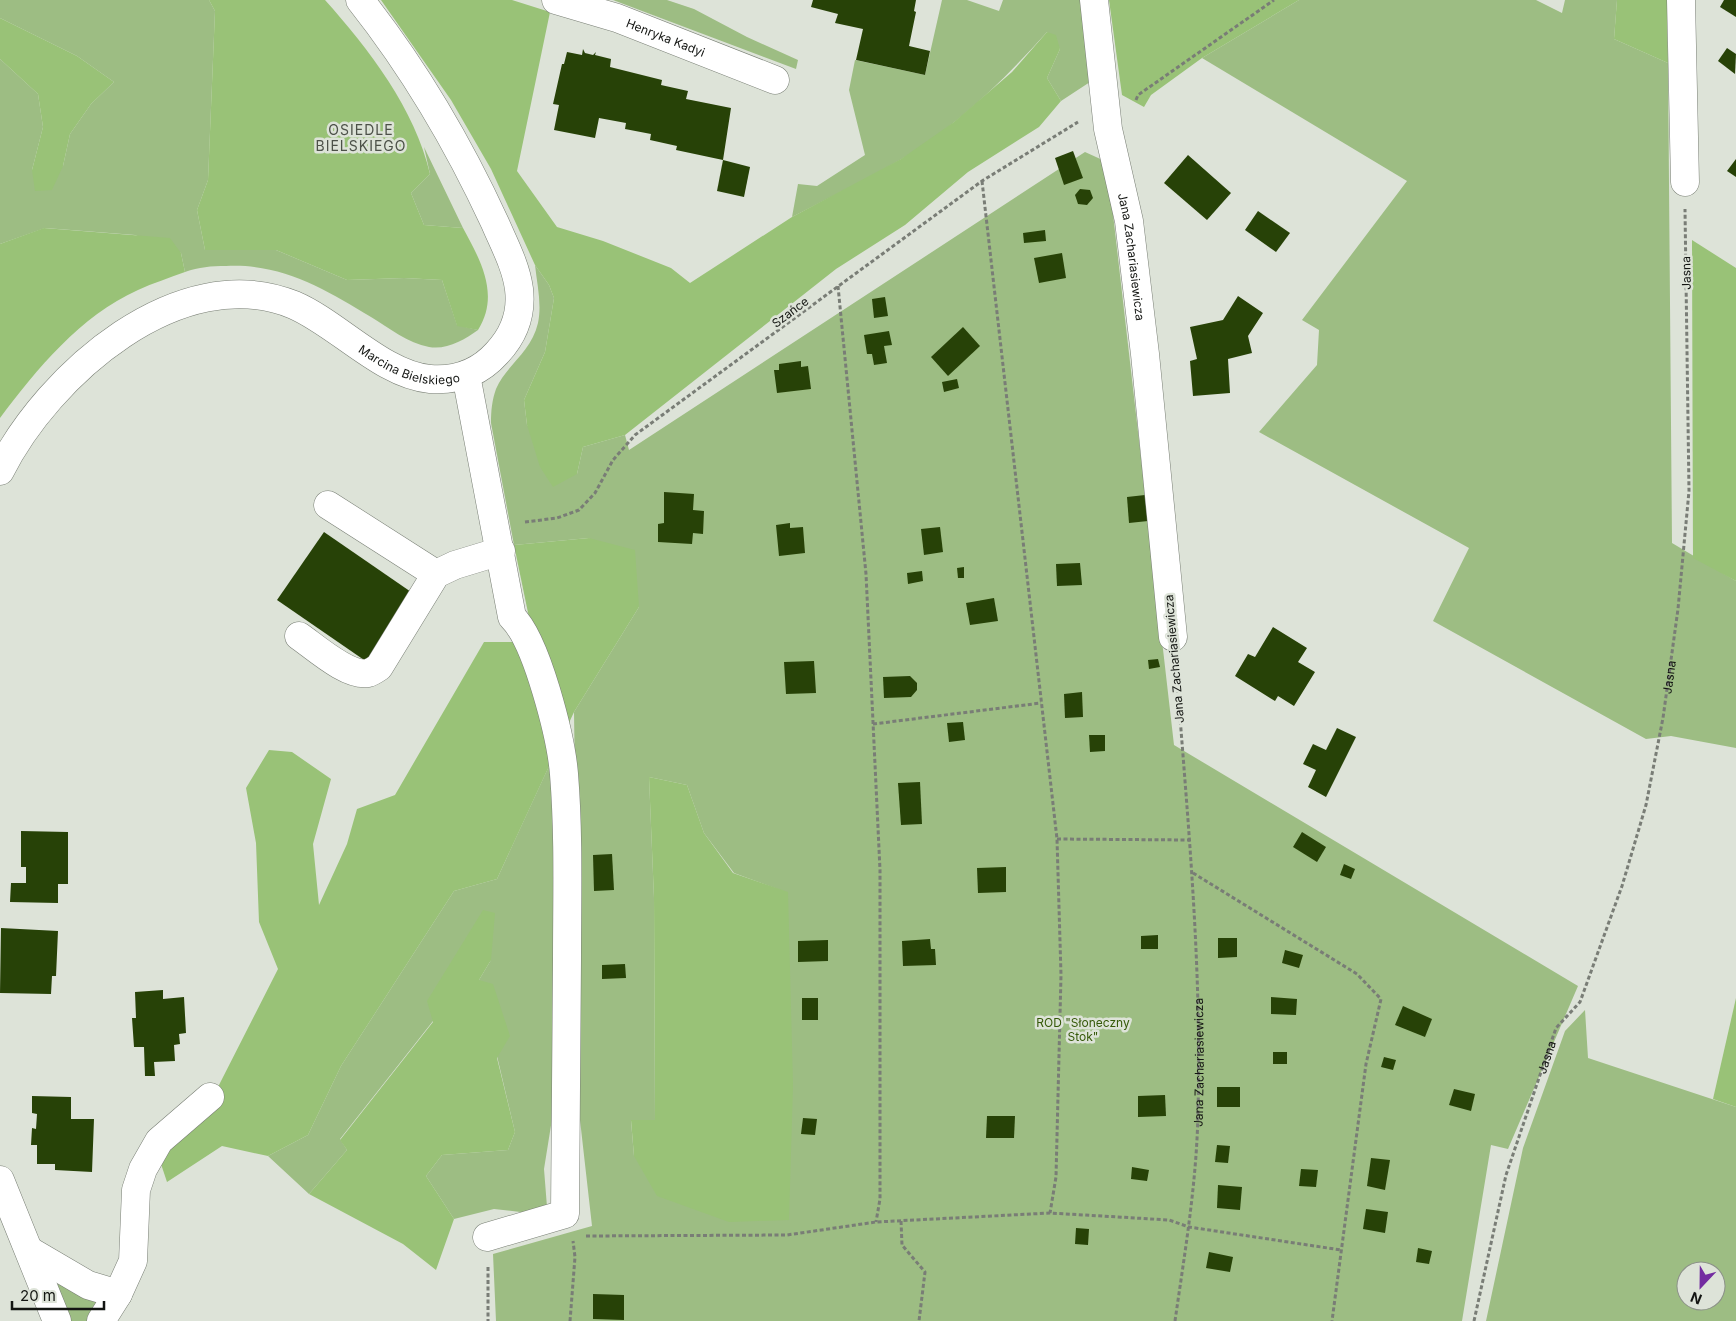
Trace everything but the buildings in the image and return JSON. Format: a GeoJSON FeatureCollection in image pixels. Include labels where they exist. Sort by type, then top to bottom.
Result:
{"type":"FeatureCollection","features":[{"type":"Feature","properties":{"kind":"street","name":"Marcina Bielskiego"},"geometry":{"type":"LineString","coordinates":[[0,471],[33,420],[67,382],[107,344],[156,314],[203,298],[224,294],[248,293],[273,298],[312,314],[393,367],[411,376],[439,379],[466,375],[492,359],[514,331],[520,312],[519,288],[510,256],[488,208],[448,133],[411,72],[360,0]]}},
{"type":"Feature","properties":{"kind":"street","name":"Henryka Kadyi"},"geometry":{"type":"LineString","coordinates":[[556,0],[617,18],[775,80]]}},
{"type":"Feature","properties":{"kind":"street","name":"Jana Zachariasiewicza"},"geometry":{"type":"LineString","coordinates":[[1094,0],[1107,104],[1108,129],[1129,221],[1145,354],[1174,637]]}},
{"type":"Feature","properties":{"kind":"street"},"geometry":{"type":"LineString","coordinates":[[1681,0],[1685,182]]}},
{"type":"Feature","properties":{"kind":"street"},"geometry":{"type":"LineString","coordinates":[[466,375],[512,617],[521,626],[552,712],[564,772],[568,843],[569,1225],[487,1237]]}},
{"type":"Feature","properties":{"kind":"street"},"geometry":{"type":"LineString","coordinates":[[328,505],[436,574]]}},
{"type":"Feature","properties":{"kind":"street"},"geometry":{"type":"LineString","coordinates":[[299,636],[341,665],[356,672],[369,673],[379,667],[436,574],[499,542]]}},
{"type":"Feature","properties":{"kind":"street"},"geometry":{"type":"LineString","coordinates":[[102,1321],[118,1294],[132,1261],[136,1190],[142,1169],[159,1141],[210,1097]]}},
{"type":"Feature","properties":{"kind":"street"},"geometry":{"type":"LineString","coordinates":[[0,1180],[57,1321]]}},
{"type":"Feature","properties":{"kind":"street"},"geometry":{"type":"LineString","coordinates":[[30,1251],[88,1285],[118,1294]]}},
{"type":"Feature","properties":{"kind":"path"},"geometry":{"type":"LineString","coordinates":[[1134,103],[1138,95],[1274,0]]}},
{"type":"Feature","properties":{"kind":"path","name":"Szańce"},"geometry":{"type":"LineString","coordinates":[[499,542],[515,523],[557,518],[579,510],[595,493],[613,460],[635,435],[982,181],[1107,104]]}},
{"type":"Feature","properties":{"kind":"path"},"geometry":{"type":"LineString","coordinates":[[982,181],[1056,839],[1062,975],[1056,1177],[1050,1213]]}},
{"type":"Feature","properties":{"kind":"path","name":"Jasna"},"geometry":{"type":"LineString","coordinates":[[1474,1321],[1506,1175],[1556,1028],[1580,1002],[1622,886],[1646,805],[1663,718],[1678,609],[1689,491],[1685,182]]}},
{"type":"Feature","properties":{"kind":"path"},"geometry":{"type":"LineString","coordinates":[[838,286],[866,574],[880,870],[880,1189],[876,1222]]}},
{"type":"Feature","properties":{"kind":"path","name":"Jana Zachariasiewicza"},"geometry":{"type":"LineString","coordinates":[[1174,637],[1190,840],[1197,965],[1198,1111],[1189,1226],[1175,1321]]}},
{"type":"Feature","properties":{"kind":"path"},"geometry":{"type":"LineString","coordinates":[[874,724],[1041,703]]}},
{"type":"Feature","properties":{"kind":"path"},"geometry":{"type":"LineString","coordinates":[[1056,839],[1190,840]]}},
{"type":"Feature","properties":{"kind":"path"},"geometry":{"type":"LineString","coordinates":[[1192,872],[1357,974],[1382,999],[1366,1064],[1332,1321]]}},
{"type":"Feature","properties":{"kind":"path"},"geometry":{"type":"LineString","coordinates":[[570,1321],[574,1257],[569,1225],[787,1235],[876,1222],[1050,1213],[1169,1220],[1189,1226],[1341,1250]]}},
{"type":"Feature","properties":{"kind":"path"},"geometry":{"type":"LineString","coordinates":[[901,1221],[902,1245],[925,1272],[919,1321]]}},
{"type":"Feature","properties":{"kind":"path"},"geometry":{"type":"LineString","coordinates":[[487,1237],[488,1321]]}},
{"type":"Feature","properties":{"kind":"green space"},"geometry":{"type":"Polygon","coordinates":[[[0,0],[209,0],[215,11],[208,180],[197,210],[205,250],[276,250],[347,280],[404,278],[442,280],[457,325],[478,330],[449,346],[436,348],[421,345],[399,335],[320,288],[284,273],[246,266],[210,267],[185,272],[181,253],[135,235],[45,228],[0,244],[0,59],[38,94],[43,127],[32,170],[63,166],[70,134],[91,104],[114,82],[77,56],[0,18],[0,0]]]}},
{"type":"Feature","properties":{"kind":"green space"},"geometry":{"type":"Polygon","coordinates":[[[209,0],[325,0],[342,19],[374,59],[402,103],[423,150],[430,174],[411,193],[424,225],[463,228],[476,253],[486,278],[488,291],[484,317],[478,330],[457,326],[442,280],[404,278],[347,280],[276,250],[205,250],[197,210],[208,180],[215,11],[209,0]]]}},
{"type":"Feature","properties":{"kind":"green space"},"geometry":{"type":"Polygon","coordinates":[[[381,0],[512,0],[550,12],[517,171],[557,227],[603,241],[671,268],[690,283],[792,217],[901,159],[954,122],[1012,72],[1047,32],[1056,35],[1060,49],[1047,78],[1061,101],[1039,127],[968,172],[905,225],[836,269],[625,435],[583,447],[577,474],[553,487],[540,467],[527,425],[524,400],[545,352],[554,298],[549,285],[535,265],[491,169],[451,100],[381,0]]]}},
{"type":"Feature","properties":{"kind":"green space"},"geometry":{"type":"Polygon","coordinates":[[[613,0],[667,0],[694,9],[747,37],[798,60],[796,69],[613,0]]]}},
{"type":"Feature","properties":{"kind":"green space"},"geometry":{"type":"Polygon","coordinates":[[[942,0],[967,0],[999,11],[1003,0],[1084,0],[1090,82],[1061,101],[1047,78],[1060,49],[1047,32],[1014,68],[941,133],[900,160],[792,217],[798,184],[817,186],[865,155],[849,90],[855,60],[925,75],[942,0]]]}},
{"type":"Feature","properties":{"kind":"green space"},"geometry":{"type":"Polygon","coordinates":[[[1109,0],[1299,0],[1202,58],[1151,95],[1144,107],[1122,95],[1109,0]]]}},
{"type":"Feature","properties":{"kind":"green space"},"geometry":{"type":"Polygon","coordinates":[[[1299,0],[1536,0],[1562,13],[1565,0],[1617,0],[1614,39],[1668,63],[1672,543],[1736,581],[1736,748],[1671,736],[1646,739],[1433,621],[1469,548],[1259,432],[1317,365],[1319,330],[1302,320],[1407,181],[1202,58],[1299,0]]]}},
{"type":"Feature","properties":{"kind":"green space"},"geometry":{"type":"Polygon","coordinates":[[[1617,0],[1667,0],[1668,63],[1614,39],[1617,0]]]}},
{"type":"Feature","properties":{"kind":"green space"},"geometry":{"type":"Polygon","coordinates":[[[0,18],[77,56],[114,82],[91,104],[70,134],[63,166],[52,190],[35,191],[32,170],[43,127],[38,94],[0,59],[0,18]]]}},
{"type":"Feature","properties":{"kind":"green space"},"geometry":{"type":"Polygon","coordinates":[[[424,147],[463,228],[424,225],[411,193],[430,174],[424,147]]]}},
{"type":"Feature","properties":{"kind":"green space","name":"ROD \"Słoneczny Stok\""},"geometry":{"type":"Polygon","coordinates":[[[1085,152],[1107,162],[1174,745],[1578,986],[1508,1149],[1491,1145],[1462,1321],[496,1321],[493,1254],[592,1226],[580,1120],[574,712],[639,607],[589,538],[514,545],[491,423],[496,389],[500,381],[530,343],[538,323],[539,301],[535,265],[549,285],[554,298],[545,352],[524,400],[527,425],[577,474],[583,447],[625,435],[629,450],[1085,152]],[[649,777],[654,898],[655,1120],[788,893],[734,873],[704,833],[687,785],[649,777]],[[631,1121],[634,1156],[654,1121],[631,1121]]]}},
{"type":"Feature","properties":{"kind":"green space"},"geometry":{"type":"Polygon","coordinates":[[[44,228],[170,238],[181,253],[185,272],[138,290],[97,314],[61,345],[0,418],[0,244],[44,228]]]}},
{"type":"Feature","properties":{"kind":"green space"},"geometry":{"type":"Polygon","coordinates":[[[1692,240],[1736,268],[1736,581],[1693,558],[1692,240]]]}},
{"type":"Feature","properties":{"kind":"green space"},"geometry":{"type":"Polygon","coordinates":[[[589,538],[635,550],[639,607],[574,712],[497,879],[454,891],[341,1066],[308,1135],[268,1156],[222,1146],[167,1182],[159,1158],[219,1085],[278,969],[259,922],[256,843],[246,788],[269,750],[292,752],[331,779],[313,844],[319,905],[347,844],[357,809],[395,795],[484,642],[515,642],[532,632],[514,545],[589,538]]]}},
{"type":"Feature","properties":{"kind":"green space"},"geometry":{"type":"Polygon","coordinates":[[[555,753],[553,1113],[544,1169],[547,1207],[529,1213],[494,1209],[454,1219],[426,1176],[442,1155],[508,1150],[515,1132],[479,980],[491,960],[433,1021],[340,1139],[347,1150],[309,1194],[268,1156],[308,1135],[341,1066],[454,891],[497,879],[555,753]]]}},
{"type":"Feature","properties":{"kind":"green space"},"geometry":{"type":"Polygon","coordinates":[[[649,777],[687,785],[704,833],[733,873],[788,892],[793,1085],[789,1220],[729,1222],[657,1196],[634,1156],[631,1120],[655,1120],[654,898],[649,777]]]}},
{"type":"Feature","properties":{"kind":"green space"},"geometry":{"type":"Polygon","coordinates":[[[483,910],[495,913],[491,960],[479,980],[493,984],[510,1036],[497,1058],[515,1132],[508,1150],[442,1155],[426,1176],[454,1219],[436,1270],[403,1244],[309,1194],[347,1150],[340,1140],[433,1022],[427,1001],[483,910]]]}},
{"type":"Feature","properties":{"kind":"green space"},"geometry":{"type":"Polygon","coordinates":[[[1736,998],[1736,1107],[1713,1099],[1736,998]]]}},
{"type":"Feature","properties":{"kind":"green space"},"geometry":{"type":"Polygon","coordinates":[[[1585,1010],[1588,1058],[1736,1107],[1736,1321],[1486,1321],[1523,1148],[1565,1031],[1585,1010]]]}},
{"type":"Feature","properties":{"kind":"green space"},"geometry":{"type":"Polygon","coordinates":[[[51,1276],[105,1301],[93,1321],[70,1321],[51,1276]]]}},
{"type":"Feature","properties":{"kind":"district","name":"OSIEDLE BIELSKIEGO"},"geometry":{"type":"Point","coordinates":[361,138]}}]}
